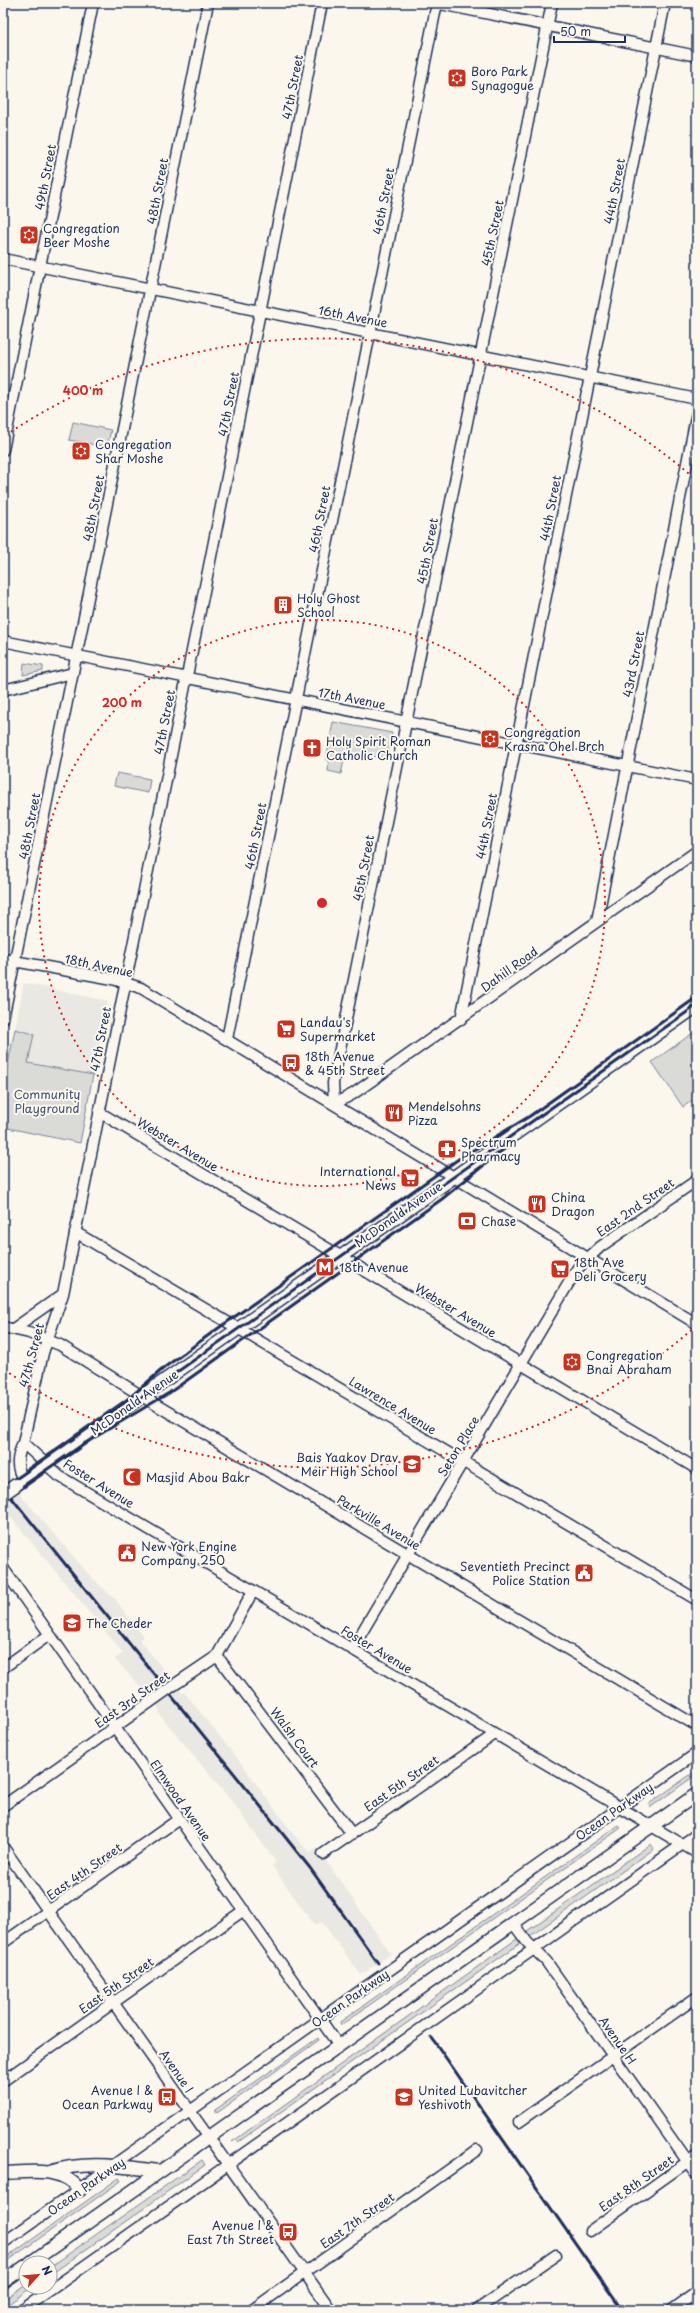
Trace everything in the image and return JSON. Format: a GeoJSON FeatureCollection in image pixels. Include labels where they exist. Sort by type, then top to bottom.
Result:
{"type":"FeatureCollection","features":[{"type":"Feature","properties":{"kind":"main road","name":"McDonald Avenue"},"geometry":{"type":"LineString","coordinates":[[3,1494],[452,1176],[697,1006]]}},
{"type":"Feature","properties":{"kind":"main road"},"geometry":{"type":"LineString","coordinates":[[41,2255],[697,1794]]}},
{"type":"Feature","properties":{"kind":"main road"},"geometry":{"type":"LineString","coordinates":[[50,2172],[66,2167],[114,2166],[161,2171]]}},
{"type":"Feature","properties":{"kind":"main road"},"geometry":{"type":"LineString","coordinates":[[3,2172],[50,2172],[68,2177],[80,2190]]}},
{"type":"Feature","properties":{"kind":"main road"},"geometry":{"type":"LineString","coordinates":[[3,2282],[18,2272]]}},
{"type":"Feature","properties":{"kind":"street","name":"49th Street"},"geometry":{"type":"LineString","coordinates":[[3,450],[94,3]]}},
{"type":"Feature","properties":{"kind":"street","name":"48th Street"},"geometry":{"type":"LineString","coordinates":[[3,1018],[208,3]]}},
{"type":"Feature","properties":{"kind":"street","name":"47th Street"},"geometry":{"type":"LineString","coordinates":[[20,1482],[17,1464],[18,1454],[23,1444],[48,1340],[63,1294],[322,3]]}},
{"type":"Feature","properties":{"kind":"street"},"geometry":{"type":"LineString","coordinates":[[436,3],[697,56]]}},
{"type":"Feature","properties":{"kind":"street","name":"46th Street"},"geometry":{"type":"LineString","coordinates":[[227,1039],[436,3]]}},
{"type":"Feature","properties":{"kind":"street","name":"45th Street"},"geometry":{"type":"LineString","coordinates":[[334,1104],[333,1083],[552,3]]}},
{"type":"Feature","properties":{"kind":"street","name":"44th Street"},"geometry":{"type":"LineString","coordinates":[[461,1019],[665,3]]}},
{"type":"Feature","properties":{"kind":"street","name":"16th Avenue"},"geometry":{"type":"LineString","coordinates":[[3,259],[697,399]]}},
{"type":"Feature","properties":{"kind":"street","name":"43rd Street"},"geometry":{"type":"LineString","coordinates":[[597,921],[626,767],[697,412]]}},
{"type":"Feature","properties":{"kind":"street","name":"17th Avenue"},"geometry":{"type":"LineString","coordinates":[[3,641],[697,780]]}},
{"type":"Feature","properties":{"kind":"street"},"geometry":{"type":"LineString","coordinates":[[3,690],[73,673]]}},
{"type":"Feature","properties":{"kind":"street","name":"Dahill Road"},"geometry":{"type":"LineString","coordinates":[[334,1104],[353,1094],[461,1019],[597,921],[696,855]]}},
{"type":"Feature","properties":{"kind":"street","name":"18th Avenue"},"geometry":{"type":"LineString","coordinates":[[3,959],[125,982],[141,988],[588,1258],[696,1321]]}},
{"type":"Feature","properties":{"kind":"street","name":"Webster Avenue"},"geometry":{"type":"LineString","coordinates":[[99,1112],[341,1255],[697,1469]]}},
{"type":"Feature","properties":{"kind":"street","name":"East 2nd Street"},"geometry":{"type":"LineString","coordinates":[[588,1258],[600,1247],[697,1180]]}},
{"type":"Feature","properties":{"kind":"street","name":"Lawrence Avenue"},"geometry":{"type":"LineString","coordinates":[[75,1232],[697,1600]]}},
{"type":"Feature","properties":{"kind":"street","name":"Seton Place"},"geometry":{"type":"LineString","coordinates":[[352,1649],[577,1269],[588,1258]]}},
{"type":"Feature","properties":{"kind":"street"},"geometry":{"type":"LineString","coordinates":[[8,1328],[63,1294]]}},
{"type":"Feature","properties":{"kind":"street","name":"Parkville Avenue"},"geometry":{"type":"LineString","coordinates":[[8,1328],[29,1333],[66,1349],[697,1726]]}},
{"type":"Feature","properties":{"kind":"street"},"geometry":{"type":"LineString","coordinates":[[23,1444],[46,1464]]}},
{"type":"Feature","properties":{"kind":"street","name":"Foster Avenue"},"geometry":{"type":"LineString","coordinates":[[46,1464],[59,1476],[697,1853]]}},
{"type":"Feature","properties":{"kind":"street","name":"Elmwood Avenue"},"geometry":{"type":"LineString","coordinates":[[3,1568],[339,2046]]}},
{"type":"Feature","properties":{"kind":"street","name":"East 3rd Street"},"geometry":{"type":"LineString","coordinates":[[3,1806],[217,1656],[253,1591]]}},
{"type":"Feature","properties":{"kind":"street"},"geometry":{"type":"LineString","coordinates":[[3,1668],[49,1635]]}},
{"type":"Feature","properties":{"kind":"street","name":"Walsh Court"},"geometry":{"type":"LineString","coordinates":[[217,1656],[352,1834]]}},
{"type":"Feature","properties":{"kind":"street","name":"East 5th Street"},"geometry":{"type":"LineString","coordinates":[[323,1854],[495,1734]]}},
{"type":"Feature","properties":{"kind":"street","name":"Ocean Parkway"},"geometry":{"type":"LineString","coordinates":[[3,2244],[697,1753]]}},
{"type":"Feature","properties":{"kind":"street","name":"East 4th Street"},"geometry":{"type":"LineString","coordinates":[[3,1943],[179,1819]]}},
{"type":"Feature","properties":{"kind":"street"},"geometry":{"type":"LineString","coordinates":[[22,2310],[229,2166],[697,1834]]}},
{"type":"Feature","properties":{"kind":"street","name":"Avenue I"},"geometry":{"type":"LineString","coordinates":[[3,1847],[330,2310]]}},
{"type":"Feature","properties":{"kind":"street","name":"East 5th Street"},"geometry":{"type":"LineString","coordinates":[[3,2080],[244,1910]]}},
{"type":"Feature","properties":{"kind":"street","name":"Avenue H"},"geometry":{"type":"LineString","coordinates":[[513,1923],[527,1942],[542,1955],[697,2175]]}},
{"type":"Feature","properties":{"kind":"street"},"geometry":{"type":"LineString","coordinates":[[519,2122],[697,1997]]}},
{"type":"Feature","properties":{"kind":"street","name":"East 7th Street"},"geometry":{"type":"LineString","coordinates":[[252,2310],[477,2150]]}},
{"type":"Feature","properties":{"kind":"street","name":"East 8th Street"},"geometry":{"type":"LineString","coordinates":[[590,2231],[697,2155]]}},
{"type":"Feature","properties":{"kind":"street"},"geometry":{"type":"LineString","coordinates":[[477,2310],[556,2255]]}},
{"type":"Feature","properties":{"kind":"street"},"geometry":{"type":"LineString","coordinates":[[672,2310],[697,2292]]}},
{"type":"Feature","properties":{"kind":"shaded area"},"geometry":{"type":"Polygon","coordinates":[[[24,983],[108,1001],[93,1075],[28,1063],[15,1029],[24,983]]]}},
{"type":"Feature","properties":{"kind":"shaded area"},"geometry":{"type":"Polygon","coordinates":[[[3,1469],[24,1499],[92,1578],[115,1599],[143,1636],[140,1640],[241,1763],[294,1835],[310,1853],[317,1848],[391,1954],[361,1975],[322,1922],[315,1926],[272,1866],[276,1862],[234,1804],[160,1715],[159,1709],[147,1691],[142,1689],[115,1659],[123,1653],[3,1508],[3,1469]]]}},
{"type":"Feature","properties":{"kind":"green space"},"geometry":{"type":"Polygon","coordinates":[[[73,422],[111,430],[107,447],[69,440],[73,422]]]}},
{"type":"Feature","properties":{"kind":"green space"},"geometry":{"type":"Polygon","coordinates":[[[24,663],[43,666],[43,671],[23,675],[24,663]]]}},
{"type":"Feature","properties":{"kind":"green space"},"geometry":{"type":"Polygon","coordinates":[[[333,722],[392,733],[387,759],[357,753],[356,758],[345,756],[341,774],[328,771],[329,761],[326,760],[333,722]]]}},
{"type":"Feature","properties":{"kind":"green space"},"geometry":{"type":"Polygon","coordinates":[[[117,773],[150,779],[148,793],[114,786],[117,773]]]}},
{"type":"Feature","properties":{"kind":"green space","name":"Community Playground"},"geometry":{"type":"Polygon","coordinates":[[[15,1029],[34,1034],[28,1063],[93,1075],[80,1143],[3,1127],[3,1088],[15,1029]]]}},
{"type":"Feature","properties":{"kind":"green space"},"geometry":{"type":"Polygon","coordinates":[[[697,1030],[697,1097],[683,1107],[652,1062],[697,1030]]]}},
{"type":"Feature","properties":{"kind":"green space"},"geometry":{"type":"Polygon","coordinates":[[[697,1770],[697,1774],[651,1807],[649,1804],[697,1770]]]}},
{"type":"Feature","properties":{"kind":"green space"},"geometry":{"type":"Polygon","coordinates":[[[619,1825],[621,1828],[341,2025],[340,2022],[619,1825]]]}},
{"type":"Feature","properties":{"kind":"green space"},"geometry":{"type":"Polygon","coordinates":[[[651,1844],[654,1849],[529,1937],[527,1931],[651,1844]]]}},
{"type":"Feature","properties":{"kind":"green space"},"geometry":{"type":"Polygon","coordinates":[[[518,1938],[522,1942],[238,2142],[236,2139],[518,1938]]]}},
{"type":"Feature","properties":{"kind":"green space"},"geometry":{"type":"Polygon","coordinates":[[[318,2038],[319,2040],[217,2113],[215,2110],[318,2038]]]}},
{"type":"Feature","properties":{"kind":"green space"},"geometry":{"type":"Polygon","coordinates":[[[202,2160],[205,2165],[58,2269],[58,2261],[202,2160]]]}},
{"type":"Feature","properties":{"kind":"green space"},"geometry":{"type":"Polygon","coordinates":[[[119,2178],[121,2181],[3,2264],[3,2260],[119,2178]]]}},
{"type":"Feature","properties":{"kind":"green space"},"geometry":{"type":"Polygon","coordinates":[[[18,2290],[18,2295],[21,2295],[3,2308],[3,2300],[18,2290]]]}},
{"type":"Feature","properties":{"kind":"railway"},"geometry":{"type":"LineString","coordinates":[[3,1488],[120,1406],[165,1367],[213,1332],[460,1158],[530,1116],[697,997]]}},
{"type":"Feature","properties":{"kind":"railway"},"geometry":{"type":"LineString","coordinates":[[119,1413],[697,1005]]}},
{"type":"Feature","properties":{"kind":"railway"},"geometry":{"type":"LineString","coordinates":[[3,1500],[82,1445],[169,1393],[442,1199],[510,1144]]}},
{"type":"Feature","properties":{"kind":"railway"},"geometry":{"type":"LineString","coordinates":[[7,1492],[310,1868],[378,1963]]}},
{"type":"Feature","properties":{"kind":"railway"},"geometry":{"type":"LineString","coordinates":[[432,2038],[622,2310]]}},
{"type":"Feature","properties":{"kind":"place","name":"Boro Park Synagogue"},"geometry":{"type":"Point","coordinates":[457,78]}},
{"type":"Feature","properties":{"kind":"place","name":"Congregation Beer Moshe"},"geometry":{"type":"Point","coordinates":[29,235]}},
{"type":"Feature","properties":{"kind":"place","name":"Congregation Shar Moshe"},"geometry":{"type":"Point","coordinates":[81,451]}},
{"type":"Feature","properties":{"kind":"place","name":"Holy Ghost School"},"geometry":{"type":"Point","coordinates":[283,605]}},
{"type":"Feature","properties":{"kind":"place","name":"Congregation Krasna Ohel Brch"},"geometry":{"type":"Point","coordinates":[490,739]}},
{"type":"Feature","properties":{"kind":"place","name":"Holy Spirit Roman Catholic Church"},"geometry":{"type":"Point","coordinates":[312,748]}},
{"type":"Feature","properties":{"kind":"place","name":"Landau's Supermarket"},"geometry":{"type":"Point","coordinates":[286,1029]}},
{"type":"Feature","properties":{"kind":"place","name":"18th Avenue & 45th Street"},"geometry":{"type":"Point","coordinates":[291,1063]}},
{"type":"Feature","properties":{"kind":"place","name":"Mendelsohns Pizza"},"geometry":{"type":"Point","coordinates":[394,1113]}},
{"type":"Feature","properties":{"kind":"place","name":"Spectrum Pharmacy"},"geometry":{"type":"Point","coordinates":[447,1149]}},
{"type":"Feature","properties":{"kind":"place","name":"International News"},"geometry":{"type":"Point","coordinates":[410,1178]}},
{"type":"Feature","properties":{"kind":"place","name":"China Dragon"},"geometry":{"type":"Point","coordinates":[537,1204]}},
{"type":"Feature","properties":{"kind":"place","name":"Chase"},"geometry":{"type":"Point","coordinates":[467,1221]}},
{"type":"Feature","properties":{"kind":"place","name":"18th Avenue"},"geometry":{"type":"Point","coordinates":[325,1267]}},
{"type":"Feature","properties":{"kind":"place","name":"18th Ave Deli Grocery"},"geometry":{"type":"Point","coordinates":[560,1269]}},
{"type":"Feature","properties":{"kind":"place","name":"Congregation Bnai Abraham"},"geometry":{"type":"Point","coordinates":[572,1362]}},
{"type":"Feature","properties":{"kind":"place","name":"Bais Yaakov Drav Meir High School"},"geometry":{"type":"Point","coordinates":[412,1464]}},
{"type":"Feature","properties":{"kind":"place","name":"Masjid Abou Bakr"},"geometry":{"type":"Point","coordinates":[132,1477]}},
{"type":"Feature","properties":{"kind":"place","name":"New York Engine Company 250"},"geometry":{"type":"Point","coordinates":[127,1553]}},
{"type":"Feature","properties":{"kind":"place","name":"Seventieth Precinct Police Station"},"geometry":{"type":"Point","coordinates":[584,1573]}},
{"type":"Feature","properties":{"kind":"place","name":"The Cheder"},"geometry":{"type":"Point","coordinates":[72,1623]}},
{"type":"Feature","properties":{"kind":"place","name":"Avenue I & Ocean Parkway"},"geometry":{"type":"Point","coordinates":[167,2097]}},
{"type":"Feature","properties":{"kind":"place","name":"United Lubavitcher Yeshivoth"},"geometry":{"type":"Point","coordinates":[404,2097]}},
{"type":"Feature","properties":{"kind":"place","name":"Avenue I & East 7th Street"},"geometry":{"type":"Point","coordinates":[288,2232]}}]}
